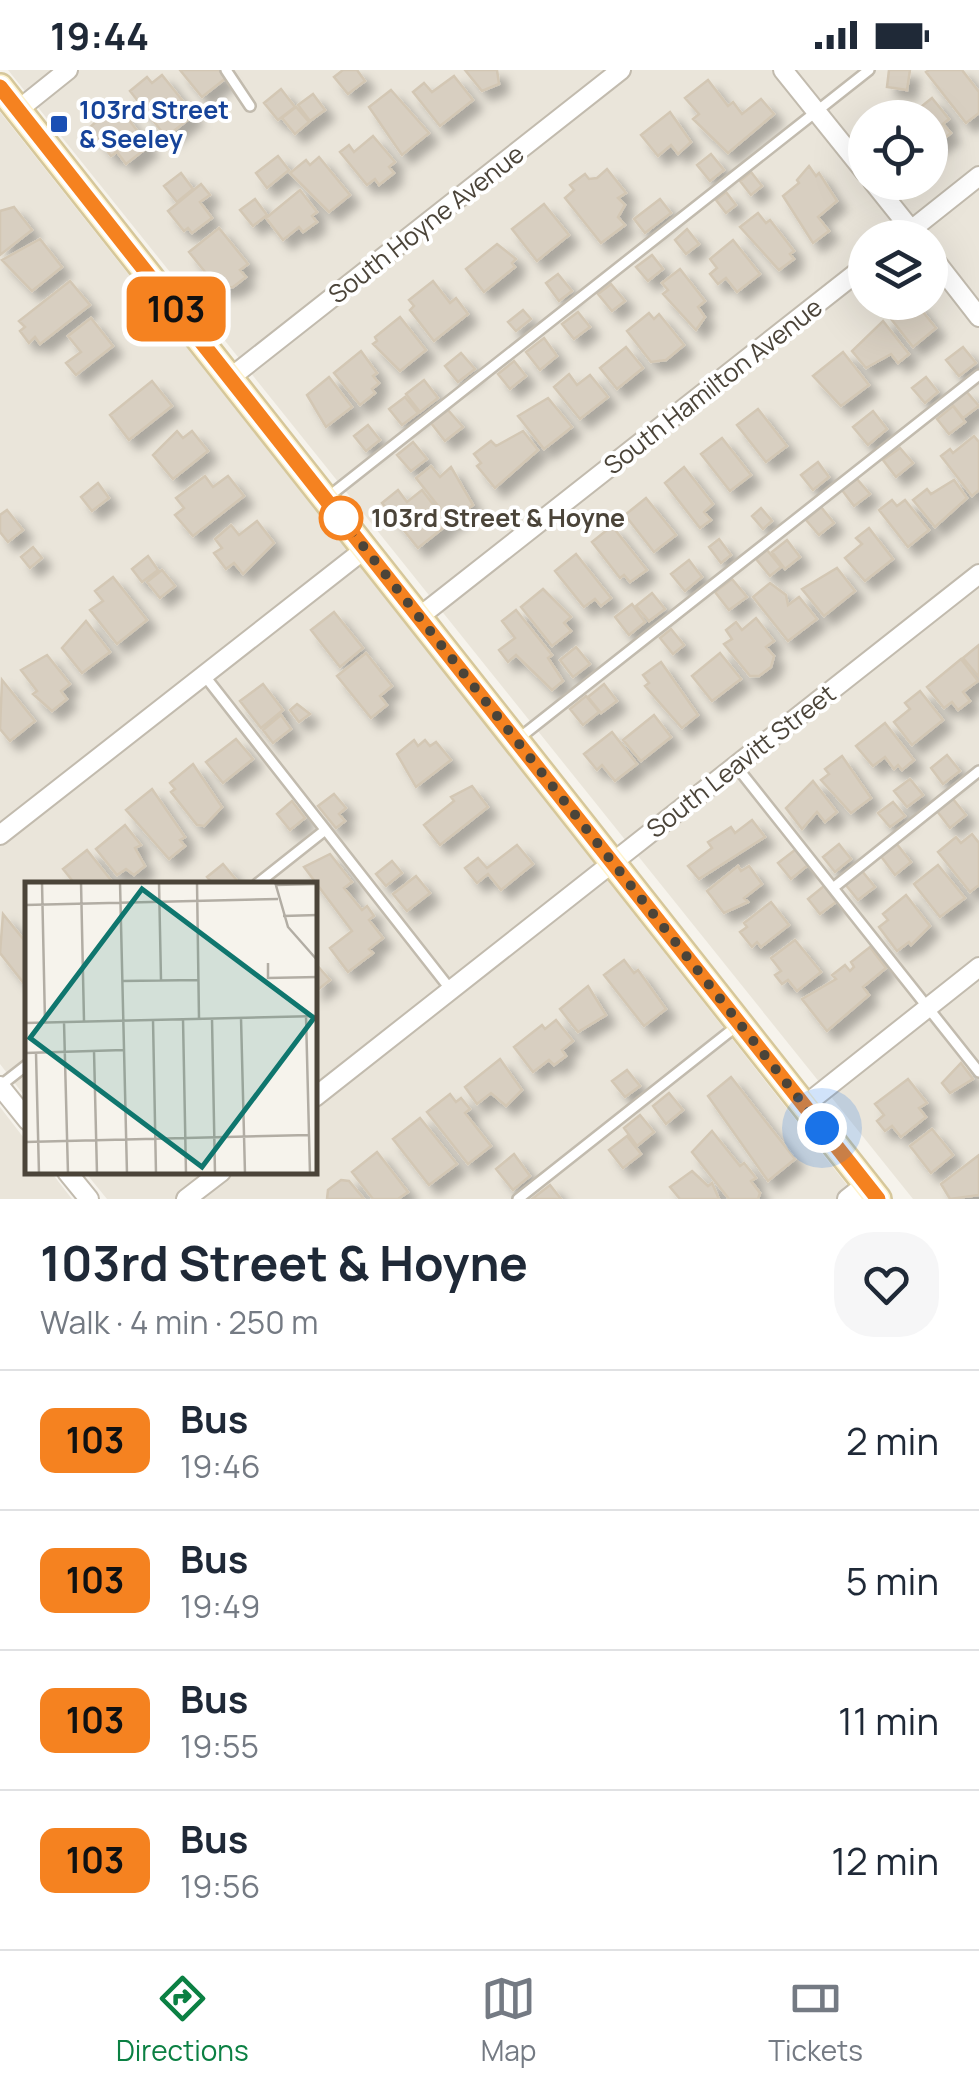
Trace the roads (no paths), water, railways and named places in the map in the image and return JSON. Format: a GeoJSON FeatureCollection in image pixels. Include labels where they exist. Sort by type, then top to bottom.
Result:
{"type":"FeatureCollection","features":[{"type":"Feature","properties":{"kind":"main road"},"geometry":{"type":"LineString","coordinates":[[0,87],[740,1023],[804,1106],[864,1194]]}},
{"type":"Feature","properties":{"kind":"street"},"geometry":{"type":"LineString","coordinates":[[18,110],[68,70]]}},
{"type":"Feature","properties":{"kind":"street","name":"South Hoyne Avenue"},"geometry":{"type":"LineString","coordinates":[[230,378],[621,70]]}},
{"type":"Feature","properties":{"kind":"street"},"geometry":{"type":"LineString","coordinates":[[784,70],[848,151]]}},
{"type":"Feature","properties":{"kind":"street"},"geometry":{"type":"LineString","coordinates":[[928,220],[979,176]]}},
{"type":"Feature","properties":{"kind":"street"},"geometry":{"type":"LineString","coordinates":[[948,277],[979,317]]}},
{"type":"Feature","properties":{"kind":"street","name":"South Hamilton Avenue"},"geometry":{"type":"LineString","coordinates":[[419,617],[848,279]]}},
{"type":"Feature","properties":{"kind":"street"},"geometry":{"type":"LineString","coordinates":[[0,835],[365,549]]}},
{"type":"Feature","properties":{"kind":"street","name":"South Leavitt Street"},"geometry":{"type":"LineString","coordinates":[[318,1096],[979,574]]}},
{"type":"Feature","properties":{"kind":"street"},"geometry":{"type":"LineString","coordinates":[[804,1106],[979,967]]}},
{"type":"Feature","properties":{"kind":"street"},"geometry":{"type":"LineString","coordinates":[[0,1086],[25,1117]]}},
{"type":"Feature","properties":{"kind":"street"},"geometry":{"type":"LineString","coordinates":[[69,1174],[89,1199]]}},
{"type":"Feature","properties":{"kind":"street"},"geometry":{"type":"LineString","coordinates":[[186,1199],[218,1174]]}},
{"type":"Feature","properties":{"kind":"lane"},"geometry":{"type":"LineString","coordinates":[[226,70],[250,106]]}},
{"type":"Feature","properties":{"kind":"lane"},"geometry":{"type":"LineString","coordinates":[[326,499],[869,70]]}},
{"type":"Feature","properties":{"kind":"lane"},"geometry":{"type":"LineString","coordinates":[[516,740],[979,375]]}},
{"type":"Feature","properties":{"kind":"lane"},"geometry":{"type":"LineString","coordinates":[[204,675],[452,990]]}},
{"type":"Feature","properties":{"kind":"lane"},"geometry":{"type":"LineString","coordinates":[[736,766],[979,1072]]}},
{"type":"Feature","properties":{"kind":"lane"},"geometry":{"type":"LineString","coordinates":[[833,888],[979,772]]}},
{"type":"Feature","properties":{"kind":"lane"},"geometry":{"type":"LineString","coordinates":[[260,882],[324,831]]}},
{"type":"Feature","properties":{"kind":"lane"},"geometry":{"type":"LineString","coordinates":[[518,1199],[740,1023]]}},
{"type":"Feature","properties":{"kind":"lane"},"geometry":{"type":"LineString","coordinates":[[0,1086],[25,1066]]}},
{"type":"Feature","properties":{"kind":"place","name":"103rd Street & Seeley"},"geometry":{"type":"Point","coordinates":[59,124]}},
{"type":"Feature","properties":{"kind":"place","name":"103rd Street & Hoyne"},"geometry":{"type":"Point","coordinates":[341,518]}}]}
